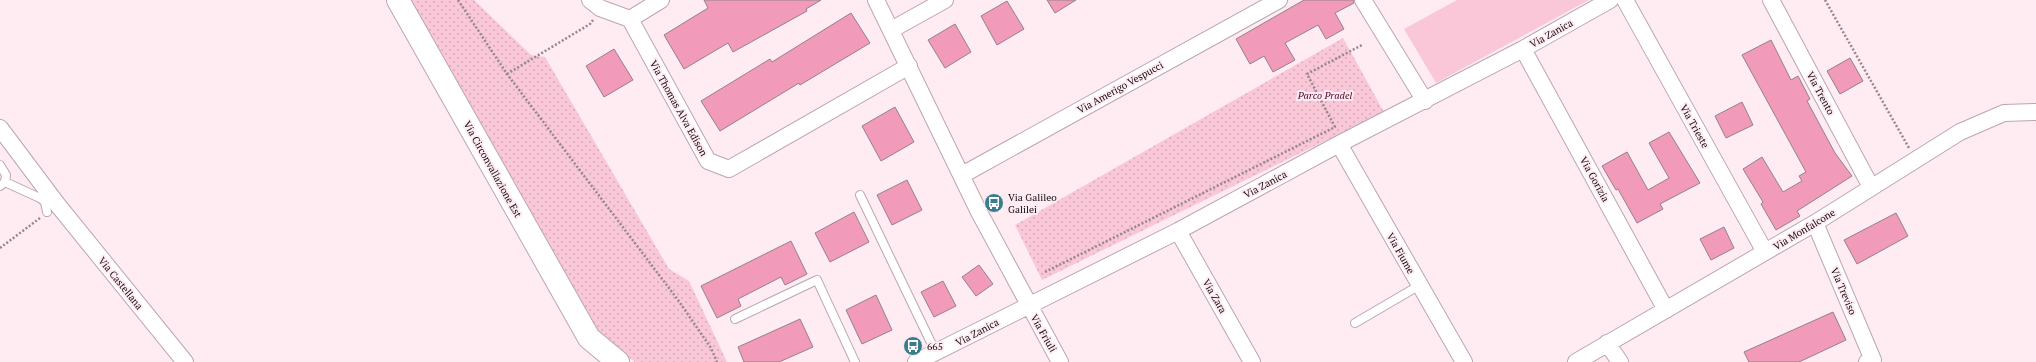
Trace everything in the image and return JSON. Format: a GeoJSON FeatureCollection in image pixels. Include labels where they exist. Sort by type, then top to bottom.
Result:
{"type":"FeatureCollection","features":[{"type":"Feature","properties":{"kind":"main road","name":"Via Circonvallazione Est"},"geometry":{"type":"LineString","coordinates":[[398,0],[589,338],[618,362]]}},
{"type":"Feature","properties":{"kind":"main road","name":"Via Circonvallazione Est"},"geometry":{"type":"LineString","coordinates":[[589,338],[592,362]]}},
{"type":"Feature","properties":{"kind":"street"},"geometry":{"type":"LineString","coordinates":[[595,4],[630,19],[661,0]]}},
{"type":"Feature","properties":{"kind":"street"},"geometry":{"type":"LineString","coordinates":[[876,0],[1028,305]]}},
{"type":"Feature","properties":{"kind":"street"},"geometry":{"type":"LineString","coordinates":[[891,30],[945,0]]}},
{"type":"Feature","properties":{"kind":"street","name":"Via Amerigo Vespucci"},"geometry":{"type":"LineString","coordinates":[[962,175],[1279,0]]}},
{"type":"Feature","properties":{"kind":"street"},"geometry":{"type":"LineString","coordinates":[[1363,0],[1425,101]]}},
{"type":"Feature","properties":{"kind":"street","name":"Via Zanica"},"geometry":{"type":"LineString","coordinates":[[916,362],[1178,231],[1339,144],[1425,101],[1523,49],[1610,0]]}},
{"type":"Feature","properties":{"kind":"street","name":"Via Trieste"},"geometry":{"type":"LineString","coordinates":[[1625,0],[1765,252]]}},
{"type":"Feature","properties":{"kind":"street","name":"Via Trento"},"geometry":{"type":"LineString","coordinates":[[1771,0],[1871,187]]}},
{"type":"Feature","properties":{"kind":"street","name":"Via Thomas Alva Edison"},"geometry":{"type":"LineString","coordinates":[[630,19],[708,161],[728,169],[909,66]]}},
{"type":"Feature","properties":{"kind":"street","name":"Via Gorizia"},"geometry":{"type":"LineString","coordinates":[[1523,49],[1666,310]]}},
{"type":"Feature","properties":{"kind":"street","name":"Via Monfalcone"},"geometry":{"type":"LineString","coordinates":[[1576,362],[1815,223],[1960,132],[2004,113],[2036,112]]}},
{"type":"Feature","properties":{"kind":"street","name":"Via Castellana"},"geometry":{"type":"LineString","coordinates":[[0,128],[57,204],[185,362]]}},
{"type":"Feature","properties":{"kind":"street","name":"Via Fiume"},"geometry":{"type":"LineString","coordinates":[[1339,144],[1464,362]]}},
{"type":"Feature","properties":{"kind":"street","name":"Via Treviso"},"geometry":{"type":"LineString","coordinates":[[1815,223],[1871,361]]}},
{"type":"Feature","properties":{"kind":"street","name":"Via Zara"},"geometry":{"type":"LineString","coordinates":[[1178,231],[1252,362]]}},
{"type":"Feature","properties":{"kind":"street","name":"Via Friuli"},"geometry":{"type":"LineString","coordinates":[[1028,305],[1060,362]]}},
{"type":"Feature","properties":{"kind":"street"},"geometry":{"type":"LineString","coordinates":[[1608,343],[1620,362]]}},
{"type":"Feature","properties":{"kind":"lane"},"geometry":{"type":"LineString","coordinates":[[0,165],[6,175],[2,184],[40,198],[45,202],[47,212]]}},
{"type":"Feature","properties":{"kind":"lane"},"geometry":{"type":"LineString","coordinates":[[860,195],[936,353]]}},
{"type":"Feature","properties":{"kind":"lane"},"geometry":{"type":"LineString","coordinates":[[735,320],[817,280],[855,362]]}},
{"type":"Feature","properties":{"kind":"lane"},"geometry":{"type":"LineString","coordinates":[[1355,323],[1420,285]]}},
{"type":"Feature","properties":{"kind":"path"},"geometry":{"type":"LineString","coordinates":[[458,0],[507,74],[678,300],[711,348],[717,362]]}},
{"type":"Feature","properties":{"kind":"path"},"geometry":{"type":"LineString","coordinates":[[1825,0],[1916,161]]}},
{"type":"Feature","properties":{"kind":"path"},"geometry":{"type":"LineString","coordinates":[[507,74],[590,24],[595,4]]}},
{"type":"Feature","properties":{"kind":"path"},"geometry":{"type":"LineString","coordinates":[[1045,272],[1335,127],[1307,74],[1362,45]]}},
{"type":"Feature","properties":{"kind":"path"},"geometry":{"type":"LineString","coordinates":[[0,248],[47,212]]}},
{"type":"Feature","properties":{"kind":"green space"},"geometry":{"type":"Polygon","coordinates":[[[411,0],[474,0],[531,55],[545,57],[669,269],[689,281],[727,362],[635,362],[594,332],[411,0]]]}},
{"type":"Feature","properties":{"kind":"green space"},"geometry":{"type":"Polygon","coordinates":[[[1457,0],[1589,0],[1436,83],[1404,29],[1457,0]]]}},
{"type":"Feature","properties":{"kind":"green space","name":"Parco Pradel"},"geometry":{"type":"Polygon","coordinates":[[[1343,38],[1384,112],[1042,280],[1015,225],[1343,38]]]}},
{"type":"Feature","properties":{"kind":"building"},"geometry":{"type":"Polygon","coordinates":[[[704,0],[821,0],[806,9],[807,11],[733,52],[728,43],[684,69],[664,35],[708,8],[704,0]]]}},
{"type":"Feature","properties":{"kind":"building"},"geometry":{"type":"Polygon","coordinates":[[[1047,0],[1076,0],[1055,13],[1047,0]]]}},
{"type":"Feature","properties":{"kind":"building"},"geometry":{"type":"Polygon","coordinates":[[[1304,0],[1354,0],[1354,3],[1335,13],[1344,29],[1326,39],[1318,25],[1285,43],[1295,60],[1273,72],[1264,56],[1250,64],[1236,39],[1304,0]]]}},
{"type":"Feature","properties":{"kind":"building"},"geometry":{"type":"Polygon","coordinates":[[[1007,1],[1024,29],[997,45],[981,16],[1007,1]]]}},
{"type":"Feature","properties":{"kind":"building"},"geometry":{"type":"Polygon","coordinates":[[[851,13],[870,43],[800,85],[799,83],[720,131],[701,101],[770,59],[772,62],[851,13]]]}},
{"type":"Feature","properties":{"kind":"building"},"geometry":{"type":"Polygon","coordinates":[[[955,24],[971,52],[945,68],[928,40],[955,24]]]}},
{"type":"Feature","properties":{"kind":"building"},"geometry":{"type":"Polygon","coordinates":[[[1771,40],[1791,80],[1798,76],[1810,99],[1807,101],[1835,153],[1852,176],[1797,211],[1800,216],[1776,230],[1761,204],[1763,202],[1743,169],[1762,157],[1783,192],[1802,181],[1799,176],[1806,172],[1742,55],[1771,40]]]}},
{"type":"Feature","properties":{"kind":"building"},"geometry":{"type":"Polygon","coordinates":[[[614,49],[633,80],[604,97],[586,66],[614,49]]]}},
{"type":"Feature","properties":{"kind":"building"},"geometry":{"type":"Polygon","coordinates":[[[1850,58],[1863,81],[1840,94],[1827,71],[1850,58]]]}},
{"type":"Feature","properties":{"kind":"building"},"geometry":{"type":"Polygon","coordinates":[[[1742,102],[1753,125],[1726,138],[1715,116],[1742,102]]]}},
{"type":"Feature","properties":{"kind":"building"},"geometry":{"type":"Polygon","coordinates":[[[895,107],[914,142],[881,161],[862,126],[895,107]]]}},
{"type":"Feature","properties":{"kind":"building"},"geometry":{"type":"Polygon","coordinates":[[[1669,132],[1700,183],[1660,204],[1663,209],[1637,223],[1618,189],[1616,190],[1602,166],[1627,152],[1648,190],[1669,178],[1649,143],[1669,132]]]}},
{"type":"Feature","properties":{"kind":"building"},"geometry":{"type":"Polygon","coordinates":[[[907,180],[922,210],[892,225],[877,195],[907,180]]]}},
{"type":"Feature","properties":{"kind":"building"},"geometry":{"type":"Polygon","coordinates":[[[854,212],[869,242],[830,262],[815,233],[854,212]]]}},
{"type":"Feature","properties":{"kind":"building"},"geometry":{"type":"Polygon","coordinates":[[[1896,213],[1908,236],[1857,264],[1844,240],[1896,213]]]}},
{"type":"Feature","properties":{"kind":"building"},"geometry":{"type":"Polygon","coordinates":[[[1724,227],[1734,248],[1711,260],[1700,239],[1724,227]]]}},
{"type":"Feature","properties":{"kind":"building"},"geometry":{"type":"Polygon","coordinates":[[[791,241],[807,274],[785,285],[781,277],[738,299],[741,306],[717,318],[701,286],[791,241]]]}},
{"type":"Feature","properties":{"kind":"building"},"geometry":{"type":"Polygon","coordinates":[[[979,265],[993,284],[976,296],[962,277],[979,265]]]}},
{"type":"Feature","properties":{"kind":"building"},"geometry":{"type":"Polygon","coordinates":[[[943,281],[956,306],[934,317],[921,292],[943,281]]]}},
{"type":"Feature","properties":{"kind":"building"},"geometry":{"type":"Polygon","coordinates":[[[876,295],[892,330],[862,344],[846,310],[876,295]]]}},
{"type":"Feature","properties":{"kind":"building"},"geometry":{"type":"Polygon","coordinates":[[[1833,312],[1846,340],[1799,362],[1749,362],[1744,352],[1833,312]]]}},
{"type":"Feature","properties":{"kind":"building"},"geometry":{"type":"Polygon","coordinates":[[[800,319],[813,347],[779,362],[744,362],[738,347],[800,319]]]}},
{"type":"Feature","properties":{"kind":"place","name":"Via Galileo Galilei"},"geometry":{"type":"Point","coordinates":[994,203]}},
{"type":"Feature","properties":{"kind":"place","name":"665"},"geometry":{"type":"Point","coordinates":[913,346]}}]}
